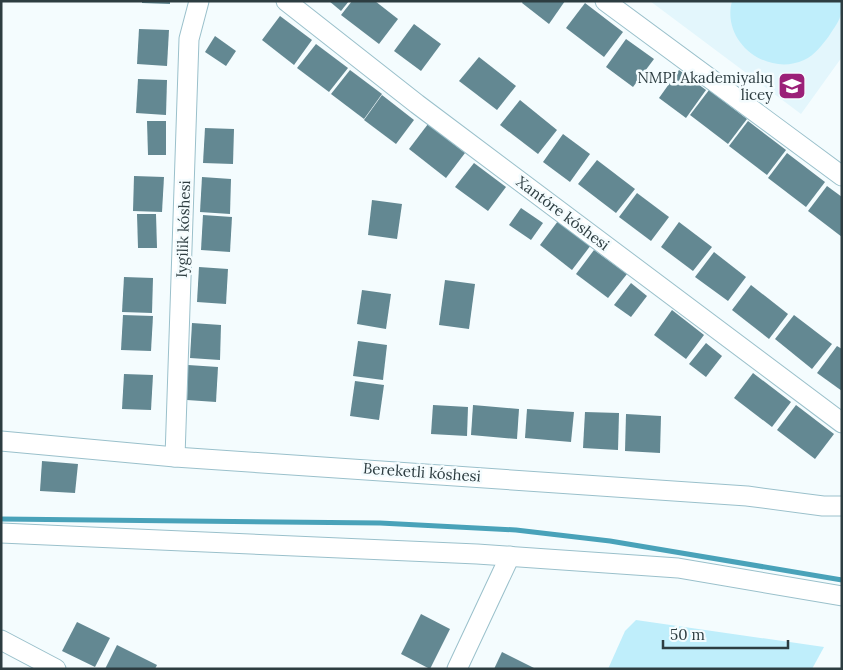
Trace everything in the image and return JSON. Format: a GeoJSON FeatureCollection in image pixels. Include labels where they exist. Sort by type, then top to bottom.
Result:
{"type":"FeatureCollection","features":[{"type":"Feature","properties":{"kind":"street","name":"Iygilik kóshesi"},"geometry":{"type":"LineString","coordinates":[[175,457],[189,39],[199,1]]}},
{"type":"Feature","properties":{"kind":"street","name":"Xantóre kóshesi"},"geometry":{"type":"LineString","coordinates":[[286,1],[417,104],[842,423]]}},
{"type":"Feature","properties":{"kind":"street"},"geometry":{"type":"LineString","coordinates":[[605,1],[842,176]]}},
{"type":"Feature","properties":{"kind":"street","name":"Bereketli kóshesi"},"geometry":{"type":"LineString","coordinates":[[1,441],[175,457],[737,495],[823,506],[842,506]]}},
{"type":"Feature","properties":{"kind":"street"},"geometry":{"type":"LineString","coordinates":[[1,533],[510,556],[678,568],[842,596]]}},
{"type":"Feature","properties":{"kind":"street"},"geometry":{"type":"LineString","coordinates":[[457,669],[510,556]]}},
{"type":"Feature","properties":{"kind":"street"},"geometry":{"type":"LineString","coordinates":[[1,640],[56,669]]}},
{"type":"Feature","properties":{"kind":"shaded area","name":"NMPI Akademiyalıq licey"},"geometry":{"type":"Polygon","coordinates":[[[650,1],[842,1],[842,57],[801,114],[650,1]]]}},
{"type":"Feature","properties":{"kind":"shaded area"},"geometry":{"type":"Polygon","coordinates":[[[732,1],[842,1],[839,20],[815,53],[804,60],[790,64],[776,64],[762,60],[740,42],[733,30],[730,16],[732,1]]]}},
{"type":"Feature","properties":{"kind":"shaded area"},"geometry":{"type":"Polygon","coordinates":[[[636,620],[824,647],[812,669],[608,669],[625,631],[636,620]]]}},
{"type":"Feature","properties":{"kind":"building"},"geometry":{"type":"Polygon","coordinates":[[[142,1],[170,1],[170,4],[142,3],[142,1]]]}},
{"type":"Feature","properties":{"kind":"building"},"geometry":{"type":"Polygon","coordinates":[[[329,1],[349,1],[341,11],[329,1]]]}},
{"type":"Feature","properties":{"kind":"building"},"geometry":{"type":"Polygon","coordinates":[[[352,1],[375,1],[398,19],[379,44],[341,15],[352,1]]]}},
{"type":"Feature","properties":{"kind":"building"},"geometry":{"type":"Polygon","coordinates":[[[523,1],[565,1],[549,24],[522,3],[523,1]]]}},
{"type":"Feature","properties":{"kind":"building"},"geometry":{"type":"Polygon","coordinates":[[[585,3],[623,32],[604,57],[566,28],[585,3]]]}},
{"type":"Feature","properties":{"kind":"building"},"geometry":{"type":"Polygon","coordinates":[[[280,16],[312,40],[294,65],[262,40],[280,16]]]}},
{"type":"Feature","properties":{"kind":"building"},"geometry":{"type":"Polygon","coordinates":[[[414,24],[441,44],[421,71],[394,51],[414,24]]]}},
{"type":"Feature","properties":{"kind":"building"},"geometry":{"type":"Polygon","coordinates":[[[139,29],[169,30],[167,66],[137,64],[139,29]]]}},
{"type":"Feature","properties":{"kind":"building"},"geometry":{"type":"Polygon","coordinates":[[[215,36],[236,51],[226,66],[205,52],[215,36]]]}},
{"type":"Feature","properties":{"kind":"building"},"geometry":{"type":"Polygon","coordinates":[[[626,39],[654,59],[633,87],[606,67],[626,39]]]}},
{"type":"Feature","properties":{"kind":"building"},"geometry":{"type":"Polygon","coordinates":[[[316,44],[348,68],[329,92],[297,68],[316,44]]]}},
{"type":"Feature","properties":{"kind":"building"},"geometry":{"type":"Polygon","coordinates":[[[479,57],[516,86],[497,110],[459,81],[479,57]]]}},
{"type":"Feature","properties":{"kind":"building"},"geometry":{"type":"Polygon","coordinates":[[[350,70],[382,94],[364,119],[331,94],[350,70]]]}},
{"type":"Feature","properties":{"kind":"building"},"geometry":{"type":"Polygon","coordinates":[[[679,70],[706,90],[686,118],[659,98],[679,70]]]}},
{"type":"Feature","properties":{"kind":"building"},"geometry":{"type":"Polygon","coordinates":[[[138,79],[167,80],[166,115],[136,113],[138,79]]]}},
{"type":"Feature","properties":{"kind":"building"},"geometry":{"type":"Polygon","coordinates":[[[709,90],[747,119],[728,144],[690,115],[709,90]]]}},
{"type":"Feature","properties":{"kind":"building"},"geometry":{"type":"Polygon","coordinates":[[[382,95],[414,120],[396,144],[364,120],[382,95]]]}},
{"type":"Feature","properties":{"kind":"building"},"geometry":{"type":"Polygon","coordinates":[[[520,100],[557,130],[538,154],[500,125],[520,100]]]}},
{"type":"Feature","properties":{"kind":"building"},"geometry":{"type":"Polygon","coordinates":[[[147,121],[166,121],[166,155],[148,155],[147,121]]]}},
{"type":"Feature","properties":{"kind":"building"},"geometry":{"type":"Polygon","coordinates":[[[748,121],[786,150],[767,175],[729,146],[748,121]]]}},
{"type":"Feature","properties":{"kind":"building"},"geometry":{"type":"Polygon","coordinates":[[[428,124],[465,153],[446,178],[409,149],[428,124]]]}},
{"type":"Feature","properties":{"kind":"building"},"geometry":{"type":"Polygon","coordinates":[[[205,128],[234,129],[233,164],[203,163],[205,128]]]}},
{"type":"Feature","properties":{"kind":"building"},"geometry":{"type":"Polygon","coordinates":[[[563,134],[590,154],[570,182],[543,162],[563,134]]]}},
{"type":"Feature","properties":{"kind":"building"},"geometry":{"type":"Polygon","coordinates":[[[787,153],[825,182],[806,207],[768,178],[787,153]]]}},
{"type":"Feature","properties":{"kind":"building"},"geometry":{"type":"Polygon","coordinates":[[[597,160],[635,189],[616,213],[578,184],[597,160]]]}},
{"type":"Feature","properties":{"kind":"building"},"geometry":{"type":"Polygon","coordinates":[[[474,163],[506,187],[488,211],[455,187],[474,163]]]}},
{"type":"Feature","properties":{"kind":"building"},"geometry":{"type":"Polygon","coordinates":[[[134,176],[164,177],[162,212],[133,211],[134,176]]]}},
{"type":"Feature","properties":{"kind":"building"},"geometry":{"type":"Polygon","coordinates":[[[202,177],[231,179],[230,214],[200,212],[202,177]]]}},
{"type":"Feature","properties":{"kind":"building"},"geometry":{"type":"Polygon","coordinates":[[[827,186],[842,197],[842,237],[808,211],[827,186]]]}},
{"type":"Feature","properties":{"kind":"building"},"geometry":{"type":"Polygon","coordinates":[[[637,193],[669,217],[651,241],[619,217],[637,193]]]}},
{"type":"Feature","properties":{"kind":"building"},"geometry":{"type":"Polygon","coordinates":[[[372,200],[402,204],[397,239],[368,235],[372,200]]]}},
{"type":"Feature","properties":{"kind":"building"},"geometry":{"type":"Polygon","coordinates":[[[521,208],[543,223],[531,240],[509,225],[521,208]]]}},
{"type":"Feature","properties":{"kind":"building"},"geometry":{"type":"Polygon","coordinates":[[[137,214],[156,214],[157,248],[138,248],[137,214]]]}},
{"type":"Feature","properties":{"kind":"building"},"geometry":{"type":"Polygon","coordinates":[[[203,215],[232,217],[230,252],[201,250],[203,215]]]}},
{"type":"Feature","properties":{"kind":"building"},"geometry":{"type":"Polygon","coordinates":[[[558,221],[591,245],[572,270],[540,245],[558,221]]]}},
{"type":"Feature","properties":{"kind":"building"},"geometry":{"type":"Polygon","coordinates":[[[679,222],[712,247],[693,271],[661,247],[679,222]]]}},
{"type":"Feature","properties":{"kind":"building"},"geometry":{"type":"Polygon","coordinates":[[[594,250],[627,274],[608,298],[576,274],[594,250]]]}},
{"type":"Feature","properties":{"kind":"building"},"geometry":{"type":"Polygon","coordinates":[[[714,252],[746,277],[728,301],[695,277],[714,252]]]}},
{"type":"Feature","properties":{"kind":"building"},"geometry":{"type":"Polygon","coordinates":[[[199,267],[228,269],[226,304],[197,302],[199,267]]]}},
{"type":"Feature","properties":{"kind":"building"},"geometry":{"type":"Polygon","coordinates":[[[124,277],[153,278],[152,313],[122,312],[124,277]]]}},
{"type":"Feature","properties":{"kind":"building"},"geometry":{"type":"Polygon","coordinates":[[[445,280],[475,284],[469,329],[439,325],[445,280]]]}},
{"type":"Feature","properties":{"kind":"building"},"geometry":{"type":"Polygon","coordinates":[[[631,283],[647,296],[631,317],[614,305],[631,283]]]}},
{"type":"Feature","properties":{"kind":"building"},"geometry":{"type":"Polygon","coordinates":[[[751,285],[788,314],[769,339],[732,310],[751,285]]]}},
{"type":"Feature","properties":{"kind":"building"},"geometry":{"type":"Polygon","coordinates":[[[362,290],[391,294],[386,329],[357,324],[362,290]]]}},
{"type":"Feature","properties":{"kind":"building"},"geometry":{"type":"Polygon","coordinates":[[[672,310],[704,335],[686,359],[654,335],[672,310]]]}},
{"type":"Feature","properties":{"kind":"building"},"geometry":{"type":"Polygon","coordinates":[[[123,315],[153,316],[151,351],[121,350],[123,315]]]}},
{"type":"Feature","properties":{"kind":"building"},"geometry":{"type":"Polygon","coordinates":[[[794,315],[832,344],[812,369],[775,339],[794,315]]]}},
{"type":"Feature","properties":{"kind":"building"},"geometry":{"type":"Polygon","coordinates":[[[192,323],[221,325],[220,360],[190,358],[192,323]]]}},
{"type":"Feature","properties":{"kind":"building"},"geometry":{"type":"Polygon","coordinates":[[[358,341],[387,345],[383,380],[353,376],[358,341]]]}},
{"type":"Feature","properties":{"kind":"building"},"geometry":{"type":"Polygon","coordinates":[[[706,343],[722,356],[706,377],[689,364],[706,343]]]}},
{"type":"Feature","properties":{"kind":"building"},"geometry":{"type":"Polygon","coordinates":[[[837,346],[842,349],[842,391],[817,373],[837,346]]]}},
{"type":"Feature","properties":{"kind":"building"},"geometry":{"type":"Polygon","coordinates":[[[188,365],[218,367],[216,402],[187,400],[188,365]]]}},
{"type":"Feature","properties":{"kind":"building"},"geometry":{"type":"Polygon","coordinates":[[[753,373],[791,402],[772,427],[734,398],[753,373]]]}},
{"type":"Feature","properties":{"kind":"building"},"geometry":{"type":"Polygon","coordinates":[[[124,374],[153,375],[151,410],[122,409],[124,374]]]}},
{"type":"Feature","properties":{"kind":"building"},"geometry":{"type":"Polygon","coordinates":[[[355,381],[384,385],[379,420],[350,416],[355,381]]]}},
{"type":"Feature","properties":{"kind":"building"},"geometry":{"type":"Polygon","coordinates":[[[433,405],[468,407],[467,436],[431,434],[433,405]]]}},
{"type":"Feature","properties":{"kind":"building"},"geometry":{"type":"Polygon","coordinates":[[[473,405],[519,409],[517,439],[471,435],[473,405]]]}},
{"type":"Feature","properties":{"kind":"building"},"geometry":{"type":"Polygon","coordinates":[[[796,405],[834,434],[815,459],[777,430],[796,405]]]}},
{"type":"Feature","properties":{"kind":"building"},"geometry":{"type":"Polygon","coordinates":[[[527,409],[574,412],[571,442],[525,438],[527,409]]]}},
{"type":"Feature","properties":{"kind":"building"},"geometry":{"type":"Polygon","coordinates":[[[585,412],[619,413],[618,450],[583,448],[585,412]]]}},
{"type":"Feature","properties":{"kind":"building"},"geometry":{"type":"Polygon","coordinates":[[[626,414],[661,416],[660,453],[625,451],[626,414]]]}},
{"type":"Feature","properties":{"kind":"building"},"geometry":{"type":"Polygon","coordinates":[[[42,461],[78,464],[75,493],[40,491],[42,461]]]}},
{"type":"Feature","properties":{"kind":"building"},"geometry":{"type":"Polygon","coordinates":[[[421,614],[450,629],[430,669],[401,654],[421,614]]]}},
{"type":"Feature","properties":{"kind":"building"},"geometry":{"type":"Polygon","coordinates":[[[77,622],[110,638],[95,667],[62,651],[77,622]]]}},
{"type":"Feature","properties":{"kind":"building"},"geometry":{"type":"Polygon","coordinates":[[[117,645],[157,665],[155,669],[105,669],[117,645]]]}},
{"type":"Feature","properties":{"kind":"building"},"geometry":{"type":"Polygon","coordinates":[[[502,652],[536,669],[494,669],[502,652]]]}},
{"type":"Feature","properties":{"kind":"waterway"},"geometry":{"type":"LineString","coordinates":[[1,519],[380,523],[516,530],[610,541],[842,580]]}},
{"type":"Feature","properties":{"kind":"place","name":"NMPI Akademiyalıq licey"},"geometry":{"type":"Point","coordinates":[792,86]}}]}
